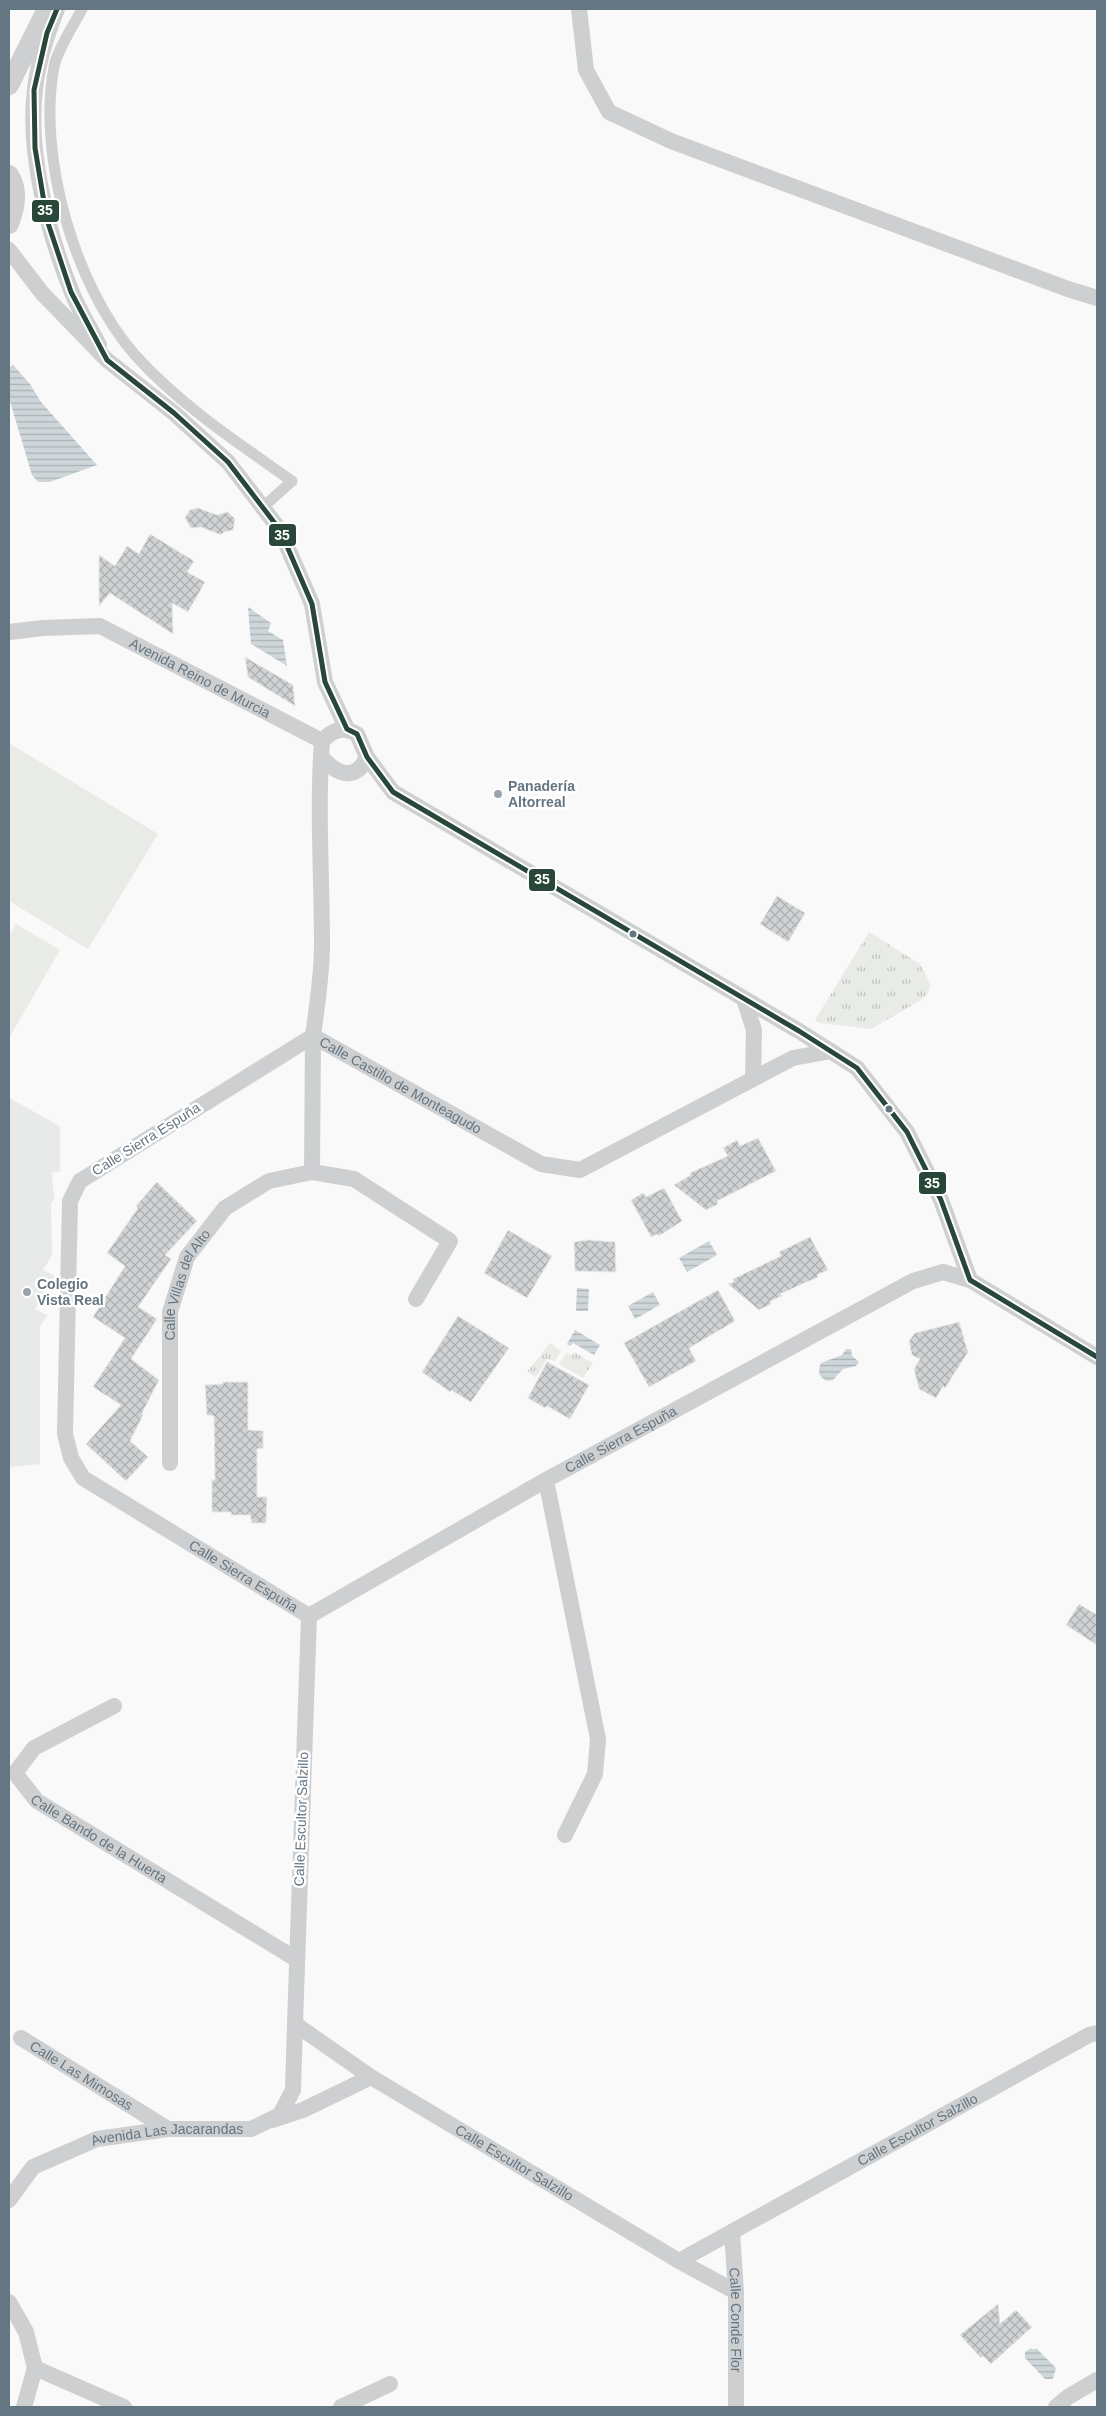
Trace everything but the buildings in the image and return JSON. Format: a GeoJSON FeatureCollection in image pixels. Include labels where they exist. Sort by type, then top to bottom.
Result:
{"type":"FeatureCollection","features":[{"type":"Feature","properties":{"kind":"street"},"geometry":{"type":"LineString","coordinates":[[9,85],[47,9]]}},
{"type":"Feature","properties":{"kind":"street"},"geometry":{"type":"LineString","coordinates":[[57,9],[47,33],[34,90],[35,148],[50,229],[71,292],[107,360]]}},
{"type":"Feature","properties":{"kind":"street"},"geometry":{"type":"LineString","coordinates":[[82,9],[54,64],[50,102],[51,135],[58,185],[74,246],[90,285],[111,322],[135,354],[165,384],[221,430],[292,481],[262,508]]}},
{"type":"Feature","properties":{"kind":"street"},"geometry":{"type":"LineString","coordinates":[[579,9],[586,70],[609,112],[670,141],[1068,290],[1097,298]]}},
{"type":"Feature","properties":{"kind":"street"},"geometry":{"type":"LineString","coordinates":[[9,175],[15,194],[14,210],[9,224]]}},
{"type":"Feature","properties":{"kind":"street"},"geometry":{"type":"LineString","coordinates":[[9,250],[42,293],[107,360],[174,413],[228,462],[280,530],[312,604],[325,682],[347,729],[332,731],[321,749]]}},
{"type":"Feature","properties":{"kind":"street","name":"Avenida Reino de Murcia"},"geometry":{"type":"LineString","coordinates":[[9,632],[43,628],[100,626],[321,749],[326,764],[344,774],[355,773],[392,792],[744,999],[857,1068],[907,1132],[941,1200],[970,1280]]}},
{"type":"Feature","properties":{"kind":"street","name":"Avenida Reino de Murcia"},"geometry":{"type":"LineString","coordinates":[[347,729],[357,734],[367,757],[392,792]]}},
{"type":"Feature","properties":{"kind":"street","name":"Calle Castillo de Monteagudo"},"geometry":{"type":"LineString","coordinates":[[321,749],[322,945],[319,993],[313,1036],[541,1164],[580,1170],[793,1058],[831,1051]]}},
{"type":"Feature","properties":{"kind":"street"},"geometry":{"type":"LineString","coordinates":[[355,773],[363,766],[367,757]]}},
{"type":"Feature","properties":{"kind":"street"},"geometry":{"type":"LineString","coordinates":[[744,999],[754,1030],[753,1079]]}},
{"type":"Feature","properties":{"kind":"street"},"geometry":{"type":"LineString","coordinates":[[313,1036],[312,1172],[354,1179],[450,1241],[416,1299]]}},
{"type":"Feature","properties":{"kind":"street","name":"Calle Sierra Espuña"},"geometry":{"type":"LineString","coordinates":[[313,1036],[80,1181],[70,1201],[65,1434],[71,1458],[83,1478],[309,1616],[546,1480],[913,1281],[943,1272],[970,1280]]}},
{"type":"Feature","properties":{"kind":"street","name":"Calle Villas del Alto"},"geometry":{"type":"LineString","coordinates":[[170,1463],[170,1312],[187,1256],[225,1208],[269,1181],[312,1172]]}},
{"type":"Feature","properties":{"kind":"street"},"geometry":{"type":"LineString","coordinates":[[970,1280],[1019,1312],[1097,1357]]}},
{"type":"Feature","properties":{"kind":"street"},"geometry":{"type":"LineString","coordinates":[[546,1480],[598,1740],[595,1774],[566,1835]]}},
{"type":"Feature","properties":{"kind":"street","name":"Calle Escultor Salzillo"},"geometry":{"type":"LineString","coordinates":[[309,1616],[294,2024],[371,2077],[679,2261],[1097,2032]]}},
{"type":"Feature","properties":{"kind":"street","name":"Calle Bando de la Huerta"},"geometry":{"type":"LineString","coordinates":[[114,1706],[34,1748],[15,1773],[37,1801],[296,1959]]}},
{"type":"Feature","properties":{"kind":"street","name":"Avenida Las Jacarandas"},"geometry":{"type":"LineString","coordinates":[[9,2200],[32,2167],[97,2139],[168,2129],[251,2129],[280,2115],[293,2090],[294,2024]]}},
{"type":"Feature","properties":{"kind":"street","name":"Calle Las Mimosas"},"geometry":{"type":"LineString","coordinates":[[21,2038],[168,2129]]}},
{"type":"Feature","properties":{"kind":"street"},"geometry":{"type":"LineString","coordinates":[[268,2121],[303,2110],[371,2077]]}},
{"type":"Feature","properties":{"kind":"street","name":"Calle Conde Flor"},"geometry":{"type":"LineString","coordinates":[[732,2232],[736,2292],[736,2407]]}},
{"type":"Feature","properties":{"kind":"street"},"geometry":{"type":"LineString","coordinates":[[679,2261],[736,2292]]}},
{"type":"Feature","properties":{"kind":"street"},"geometry":{"type":"LineString","coordinates":[[9,2302],[26,2332],[36,2368],[24,2407]]}},
{"type":"Feature","properties":{"kind":"street"},"geometry":{"type":"LineString","coordinates":[[36,2368],[124,2407]]}},
{"type":"Feature","properties":{"kind":"street"},"geometry":{"type":"LineString","coordinates":[[1056,2407],[1068,2397],[1097,2380]]}},
{"type":"Feature","properties":{"kind":"street"},"geometry":{"type":"LineString","coordinates":[[341,2407],[390,2384]]}},
{"type":"Feature","properties":{"kind":"shaded area"},"geometry":{"type":"Polygon","coordinates":[[[13,365],[30,384],[41,402],[97,465],[50,482],[38,482],[32,475],[9,398],[9,368],[13,365]]]}},
{"type":"Feature","properties":{"kind":"shaded area"},"geometry":{"type":"Polygon","coordinates":[[[248,607],[271,623],[268,631],[283,640],[287,666],[251,644],[248,607]]]}},
{"type":"Feature","properties":{"kind":"shaded area","name":"Colegio Vista Real"},"geometry":{"type":"Polygon","coordinates":[[[9,1098],[60,1126],[60,1171],[52,1173],[54,1199],[51,1203],[52,1255],[43,1270],[55,1276],[35,1309],[47,1315],[40,1327],[40,1464],[9,1467],[9,1098]]]}},
{"type":"Feature","properties":{"kind":"shaded area"},"geometry":{"type":"Polygon","coordinates":[[[709,1241],[717,1255],[687,1272],[679,1258],[709,1241]]]}},
{"type":"Feature","properties":{"kind":"shaded area"},"geometry":{"type":"Polygon","coordinates":[[[577,1288],[589,1289],[588,1311],[576,1311],[577,1288]]]}},
{"type":"Feature","properties":{"kind":"shaded area"},"geometry":{"type":"Polygon","coordinates":[[[653,1292],[660,1305],[635,1319],[628,1306],[653,1292]]]}},
{"type":"Feature","properties":{"kind":"shaded area"},"geometry":{"type":"Polygon","coordinates":[[[575,1330],[600,1345],[594,1355],[573,1343],[570,1346],[567,1344],[575,1330]]]}},
{"type":"Feature","properties":{"kind":"shaded area"},"geometry":{"type":"Polygon","coordinates":[[[846,1349],[851,1349],[852,1356],[859,1362],[856,1366],[843,1369],[833,1380],[827,1381],[819,1372],[821,1363],[842,1355],[846,1349]]]}},
{"type":"Feature","properties":{"kind":"shaded area"},"geometry":{"type":"Polygon","coordinates":[[[1031,2348],[1034,2350],[1036,2348],[1056,2368],[1053,2379],[1045,2379],[1025,2358],[1025,2352],[1031,2348]]]}},
{"type":"Feature","properties":{"kind":"green space"},"geometry":{"type":"Polygon","coordinates":[[[9,743],[158,834],[88,949],[9,901],[9,743]]]}},
{"type":"Feature","properties":{"kind":"green space"},"geometry":{"type":"Polygon","coordinates":[[[16,924],[60,950],[9,1038],[9,937],[16,924]]]}},
{"type":"Feature","properties":{"kind":"green space"},"geometry":{"type":"Polygon","coordinates":[[[869,932],[920,964],[931,985],[928,993],[921,1000],[871,1029],[819,1023],[815,1020],[869,932]]]}},
{"type":"Feature","properties":{"kind":"green space"},"geometry":{"type":"Polygon","coordinates":[[[550,1343],[561,1351],[555,1361],[547,1359],[536,1377],[527,1372],[550,1343]]]}},
{"type":"Feature","properties":{"kind":"green space"},"geometry":{"type":"Polygon","coordinates":[[[574,1352],[593,1363],[583,1378],[559,1364],[566,1353],[572,1355],[574,1352]]]}},
{"type":"Feature","properties":{"kind":"transit line","name":"35"},"geometry":{"type":"LineString","coordinates":[[57,9],[47,33],[34,90],[35,148],[47,220],[71,292],[107,360],[174,413],[228,462],[280,530],[312,604],[325,682],[347,729]]}},
{"type":"Feature","properties":{"kind":"transit line","name":"35"},"geometry":{"type":"LineString","coordinates":[[347,729],[357,734],[367,757],[393,792],[799,1031],[857,1068],[907,1132],[941,1200],[970,1280],[1097,1357]]}},
{"type":"Feature","properties":{"kind":"place","name":"Panadería Altorreal"},"geometry":{"type":"Point","coordinates":[498,794]}},
{"type":"Feature","properties":{"kind":"place","name":"Colegio Vista Real"},"geometry":{"type":"Point","coordinates":[27,1292]}}]}
